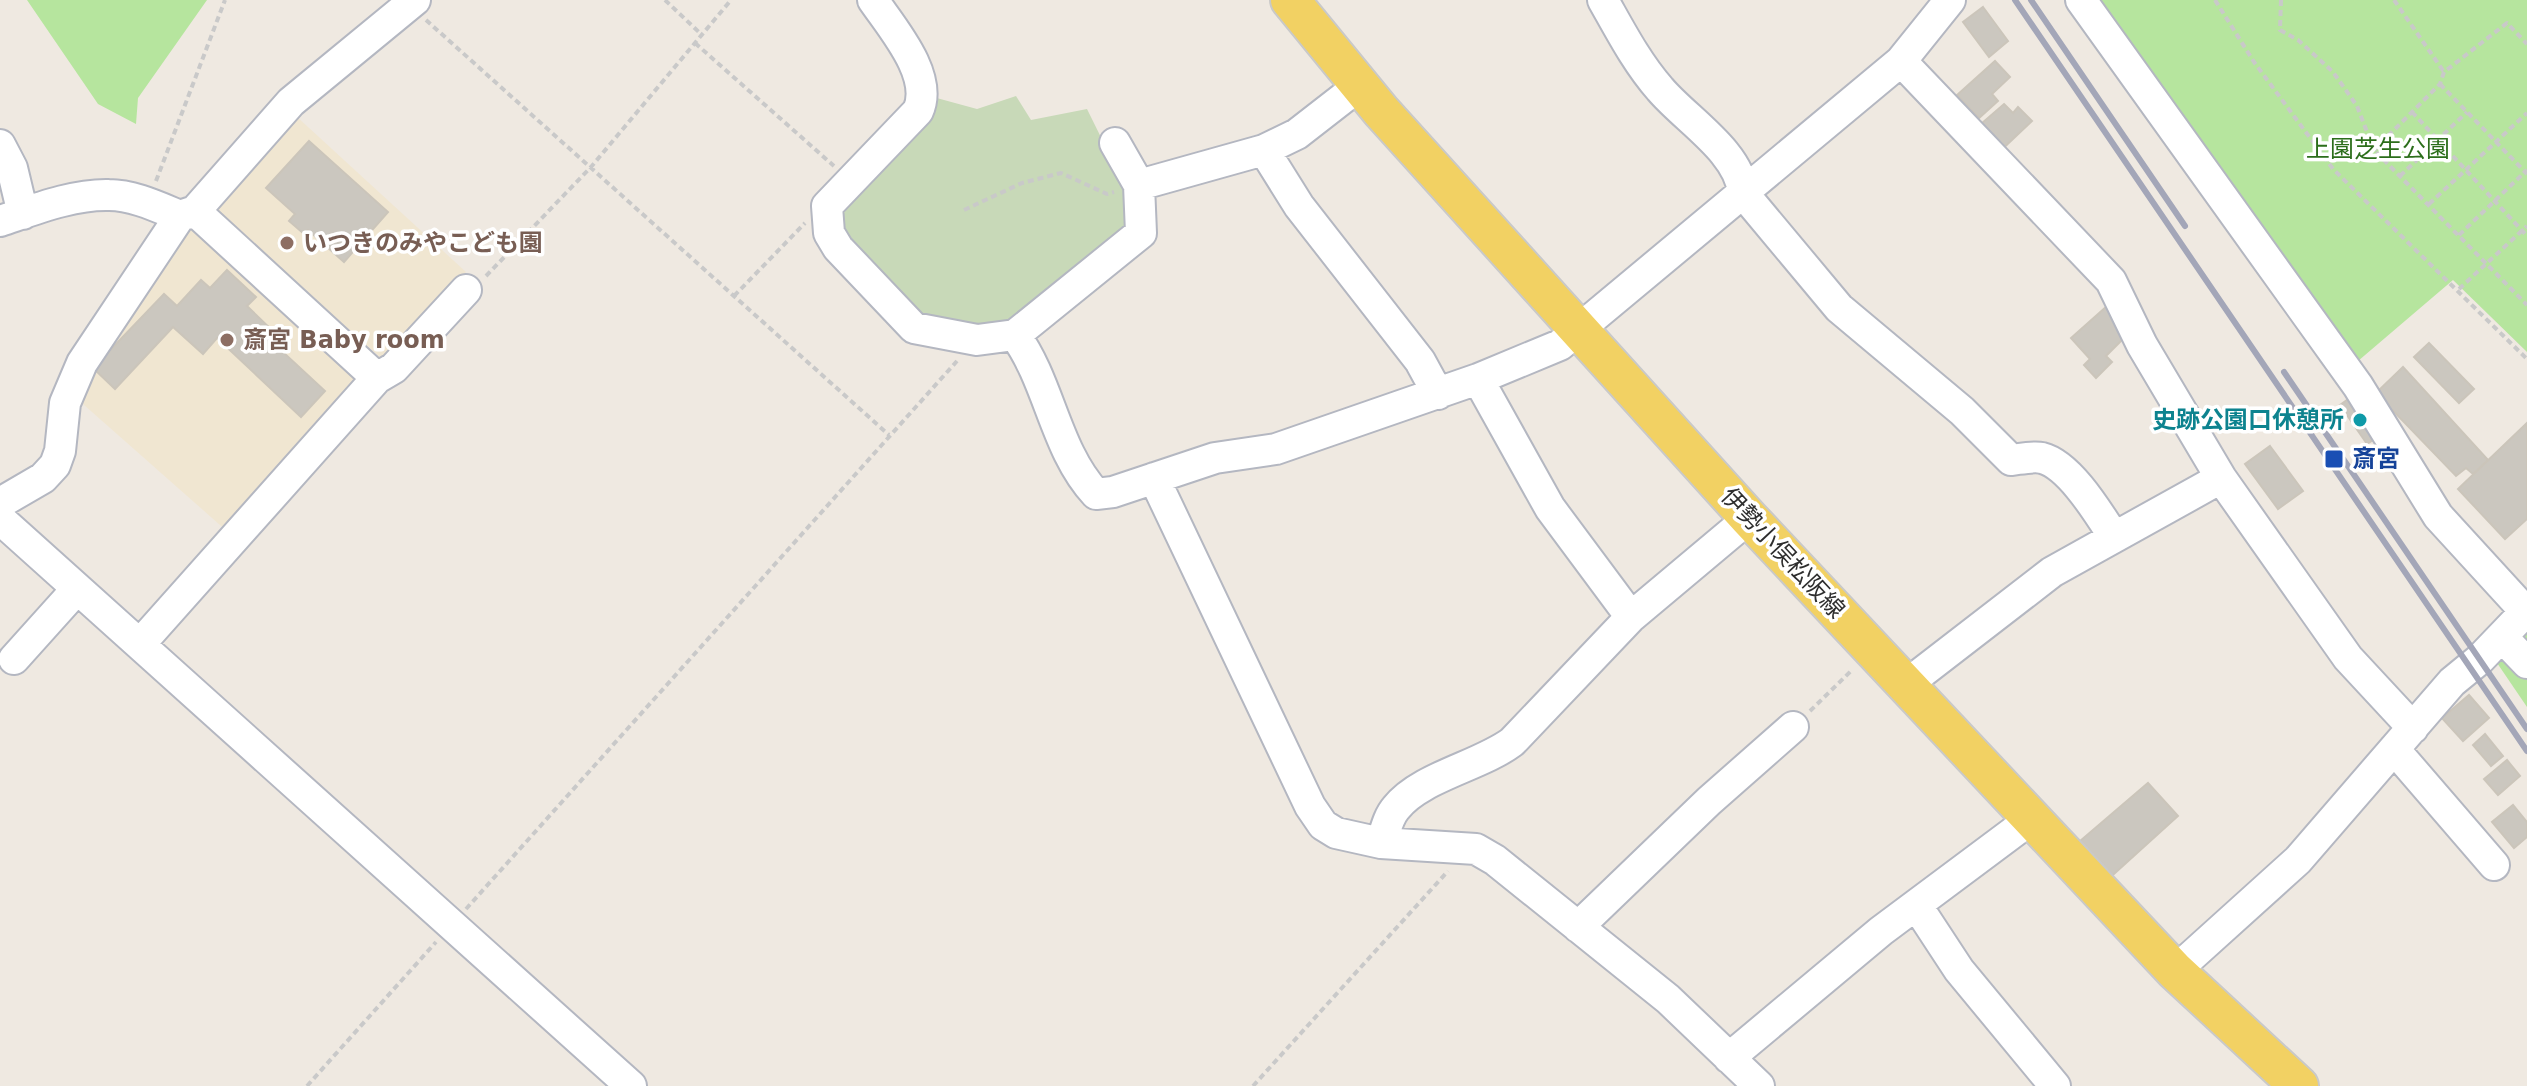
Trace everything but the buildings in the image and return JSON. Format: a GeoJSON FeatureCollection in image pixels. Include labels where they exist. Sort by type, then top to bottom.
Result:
{"type":"FeatureCollection","features":[{"type":"Feature","properties":{"kind":"main road","name":"伊勢小俣松阪線"},"geometry":{"type":"LineString","coordinates":[[1290,0],[1360,85],[1749,518],[2175,971],[2299,1086]]}},
{"type":"Feature","properties":{"kind":"street"},"geometry":{"type":"LineString","coordinates":[[873,0],[919,76],[925,96],[918,111],[849,179],[827,206],[829,233],[838,248],[907,323],[947,336],[977,340],[1015,335],[1141,233],[1139,185],[1115,143]]}},
{"type":"Feature","properties":{"kind":"street"},"geometry":{"type":"LineString","coordinates":[[1603,0],[1659,88],[1721,151],[1742,179],[1743,193],[1839,308],[1962,411],[2011,460],[2040,457],[2054,463],[2081,489],[2114,537]]}},
{"type":"Feature","properties":{"kind":"street"},"geometry":{"type":"LineString","coordinates":[[1015,335],[1028,353],[1080,476],[1096,494],[1215,458],[1276,449],[1478,379],[1560,345],[1580,330],[1901,61],[1950,0]]}},
{"type":"Feature","properties":{"kind":"street"},"geometry":{"type":"LineString","coordinates":[[2081,0],[2358,386],[2438,516],[2526,611],[2452,682],[2298,860],[2175,971]]}},
{"type":"Feature","properties":{"kind":"street"},"geometry":{"type":"LineString","coordinates":[[0,503],[43,478],[55,465],[60,451],[65,403],[82,363],[187,214],[283,109],[412,3]]}},
{"type":"Feature","properties":{"kind":"street"},"geometry":{"type":"LineString","coordinates":[[1901,61],[2111,281],[2142,345],[2221,478],[2494,865]]}},
{"type":"Feature","properties":{"kind":"street"},"geometry":{"type":"LineString","coordinates":[[1139,185],[1264,150],[1297,134],[1360,85]]}},
{"type":"Feature","properties":{"kind":"street"},"geometry":{"type":"LineString","coordinates":[[0,145],[12,168],[12,218],[109,195],[187,214],[377,378]]}},
{"type":"Feature","properties":{"kind":"street"},"geometry":{"type":"LineString","coordinates":[[1264,150],[1299,206],[1420,361],[1427,397]]}},
{"type":"Feature","properties":{"kind":"street"},"geometry":{"type":"LineString","coordinates":[[140,644],[377,378],[394,368],[466,290]]}},
{"type":"Feature","properties":{"kind":"street"},"geometry":{"type":"LineString","coordinates":[[1478,379],[1550,508],[1631,617]]}},
{"type":"Feature","properties":{"kind":"street"},"geometry":{"type":"LineString","coordinates":[[1154,478],[1310,806],[1323,825],[1336,833],[1381,843],[1476,849],[1495,860],[1668,999],[1759,1086]]}},
{"type":"Feature","properties":{"kind":"street"},"geometry":{"type":"LineString","coordinates":[[1907,684],[2052,572],[2221,478]]}},
{"type":"Feature","properties":{"kind":"street"},"geometry":{"type":"LineString","coordinates":[[1381,843],[1396,807],[1427,786],[1496,754],[1512,742],[1631,617],[1749,518]]}},
{"type":"Feature","properties":{"kind":"street"},"geometry":{"type":"LineString","coordinates":[[0,519],[631,1086]]}},
{"type":"Feature","properties":{"kind":"street"},"geometry":{"type":"LineString","coordinates":[[14,659],[76,590]]}},
{"type":"Feature","properties":{"kind":"street"},"geometry":{"type":"LineString","coordinates":[[2502,637],[2527,663]]}},
{"type":"Feature","properties":{"kind":"street"},"geometry":{"type":"LineString","coordinates":[[1578,927],[1709,801],[1793,727]]}},
{"type":"Feature","properties":{"kind":"street"},"geometry":{"type":"LineString","coordinates":[[1729,1058],[1917,906],[2031,819]]}},
{"type":"Feature","properties":{"kind":"street"},"geometry":{"type":"LineString","coordinates":[[1917,906],[1959,970],[2055,1086]]}},
{"type":"Feature","properties":{"kind":"path"},"geometry":{"type":"LineString","coordinates":[[147,202],[225,0]]}},
{"type":"Feature","properties":{"kind":"path"},"geometry":{"type":"LineString","coordinates":[[665,0],[702,35]]}},
{"type":"Feature","properties":{"kind":"path"},"geometry":{"type":"LineString","coordinates":[[466,290],[478,284],[591,167],[731,0]]}},
{"type":"Feature","properties":{"kind":"path"},"geometry":{"type":"LineString","coordinates":[[2215,0],[2254,62],[2333,169],[2459,289],[2527,359]]}},
{"type":"Feature","properties":{"kind":"path"},"geometry":{"type":"LineString","coordinates":[[2281,0],[2280,30],[2298,40],[2333,72],[2357,106],[2374,150],[2527,305]]}},
{"type":"Feature","properties":{"kind":"path"},"geometry":{"type":"LineString","coordinates":[[2394,0],[2444,72]]}},
{"type":"Feature","properties":{"kind":"path"},"geometry":{"type":"LineString","coordinates":[[412,3],[889,435]]}},
{"type":"Feature","properties":{"kind":"path"},"geometry":{"type":"LineString","coordinates":[[2374,150],[2440,84],[2444,72],[2507,23],[2527,44]]}},
{"type":"Feature","properties":{"kind":"path"},"geometry":{"type":"LineString","coordinates":[[695,43],[849,179]]}},
{"type":"Feature","properties":{"kind":"path"},"geometry":{"type":"LineString","coordinates":[[2440,84],[2526,172],[2459,235]]}},
{"type":"Feature","properties":{"kind":"path"},"geometry":{"type":"LineString","coordinates":[[2412,112],[2527,236]]}},
{"type":"Feature","properties":{"kind":"path"},"geometry":{"type":"LineString","coordinates":[[2400,176],[2467,112]]}},
{"type":"Feature","properties":{"kind":"path"},"geometry":{"type":"LineString","coordinates":[[2429,205],[2526,115]]}},
{"type":"Feature","properties":{"kind":"path"},"geometry":{"type":"LineString","coordinates":[[964,210],[1022,183],[1061,173],[1107,194],[1139,185]]}},
{"type":"Feature","properties":{"kind":"path"},"geometry":{"type":"LineString","coordinates":[[734,296],[814,213],[827,206]]}},
{"type":"Feature","properties":{"kind":"path"},"geometry":{"type":"LineString","coordinates":[[2459,289],[2527,226]]}},
{"type":"Feature","properties":{"kind":"path"},"geometry":{"type":"LineString","coordinates":[[2520,298],[2527,291]]}},
{"type":"Feature","properties":{"kind":"path"},"geometry":{"type":"LineString","coordinates":[[307,1086],[977,340]]}},
{"type":"Feature","properties":{"kind":"path"},"geometry":{"type":"LineString","coordinates":[[1793,727],[1874,649]]}},
{"type":"Feature","properties":{"kind":"path"},"geometry":{"type":"LineString","coordinates":[[1253,1086],[1452,866],[1457,847]]}},
{"type":"Feature","properties":{"kind":"shaded area"},"geometry":{"type":"Polygon","coordinates":[[[296,116],[466,272],[381,358],[220,215],[217,201],[296,116]]]}},
{"type":"Feature","properties":{"kind":"shaded area"},"geometry":{"type":"Polygon","coordinates":[[[187,225],[363,383],[229,533],[75,397],[187,225]]]}},
{"type":"Feature","properties":{"kind":"green space"},"geometry":{"type":"Polygon","coordinates":[[[27,0],[207,0],[138,98],[136,124],[98,104],[27,0]]]}},
{"type":"Feature","properties":{"kind":"green space","name":"上園芝生公園"},"geometry":{"type":"Polygon","coordinates":[[[2093,0],[2527,0],[2527,352],[2453,280],[2351,367],[2093,0]]]}},
{"type":"Feature","properties":{"kind":"green space"},"geometry":{"type":"Polygon","coordinates":[[[1016,96],[1031,120],[1087,109],[1125,186],[1128,233],[1013,322],[974,333],[914,321],[841,242],[834,203],[933,97],[977,109],[1016,96]]]}},
{"type":"Feature","properties":{"kind":"green space"},"geometry":{"type":"Polygon","coordinates":[[[2527,628],[2527,707],[2493,657],[2527,628]]]}},
{"type":"Feature","properties":{"kind":"railway"},"geometry":{"type":"LineString","coordinates":[[2015,0],[2527,751]]}},
{"type":"Feature","properties":{"kind":"railway"},"geometry":{"type":"LineString","coordinates":[[2031,0],[2185,226]]}},
{"type":"Feature","properties":{"kind":"railway"},"geometry":{"type":"LineString","coordinates":[[2284,372],[2527,729]]}},
{"type":"Feature","properties":{"kind":"place","name":"いつきのみやこども園"},"geometry":{"type":"Point","coordinates":[287,243]}},
{"type":"Feature","properties":{"kind":"place","name":"斎宮 Baby room"},"geometry":{"type":"Point","coordinates":[227,340]}},
{"type":"Feature","properties":{"kind":"place","name":"史跡公園口休憩所"},"geometry":{"type":"Point","coordinates":[2360,420]}},
{"type":"Feature","properties":{"kind":"place","name":"斎宮"},"geometry":{"type":"Point","coordinates":[2334,459]}}]}
